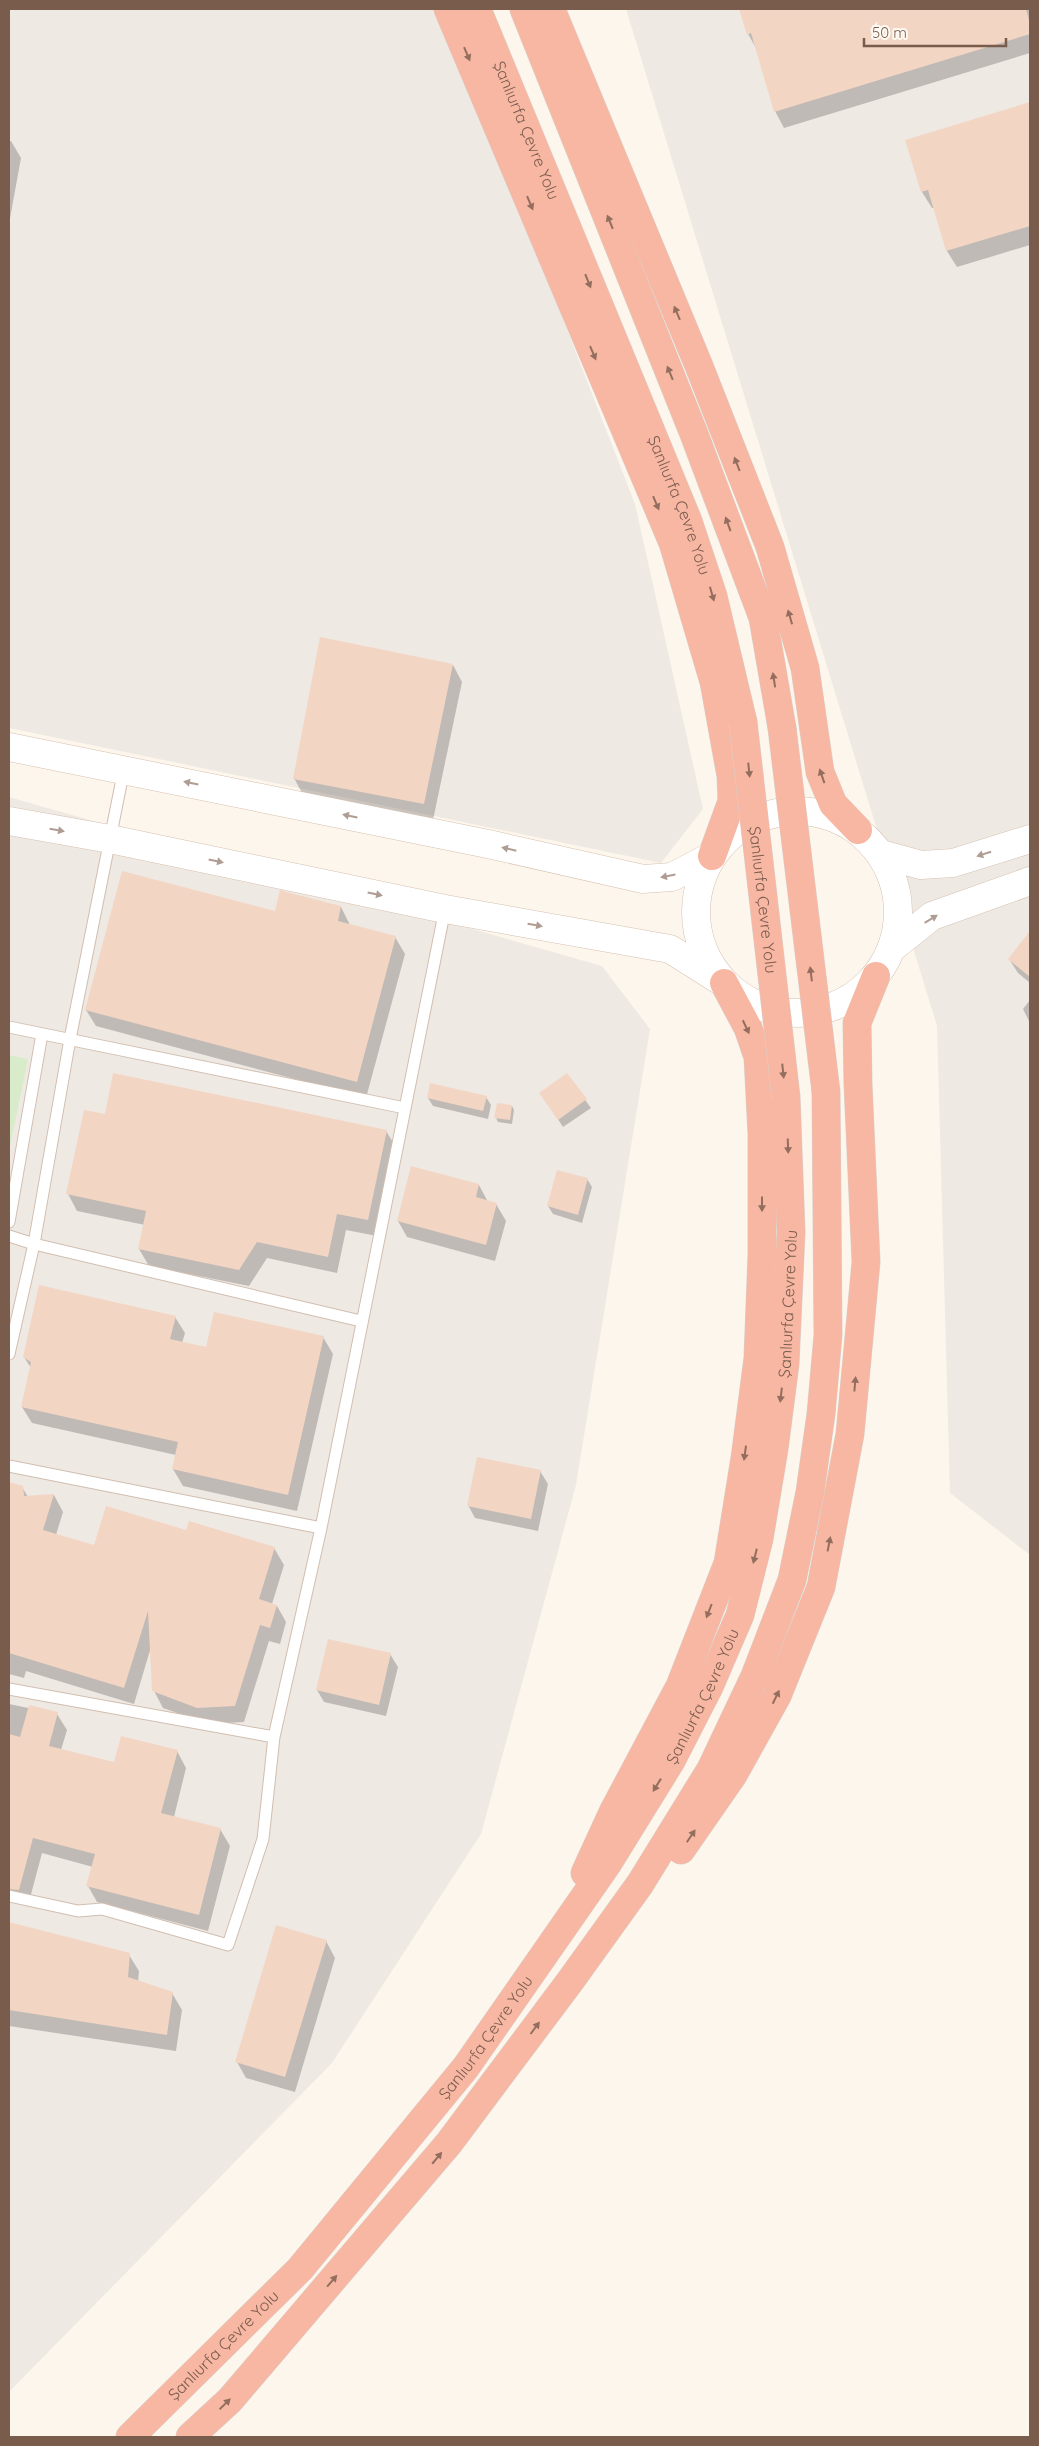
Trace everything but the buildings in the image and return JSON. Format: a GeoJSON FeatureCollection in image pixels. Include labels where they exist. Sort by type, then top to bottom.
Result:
{"type":"FeatureCollection","features":[{"type":"Feature","properties":{"kind":"highway"},"geometry":{"type":"LineString","coordinates":[[448,9],[676,552],[714,682],[731,776],[732,801],[712,856]]}},
{"type":"Feature","properties":{"kind":"highway","name":"Şanlıurfa Çevre Yolu"},"geometry":{"type":"LineString","coordinates":[[130,2437],[300,2269],[466,2067],[547,1954],[608,1863],[672,1761],[709,1687],[740,1615],[759,1539],[774,1449],[784,1364],[791,1232],[786,1097],[744,722],[713,596],[688,521],[477,9]]}},
{"type":"Feature","properties":{"kind":"highway","name":"Şanlıurfa Çevre Yolu"},"geometry":{"type":"LineString","coordinates":[[190,2437],[230,2400],[450,2143],[640,1884],[711,1769],[755,1676],[792,1580],[810,1492],[821,1414],[828,1335],[826,1092],[782,728],[763,618],[694,434],[524,9]]}},
{"type":"Feature","properties":{"kind":"highway"},"geometry":{"type":"LineString","coordinates":[[551,9],[699,366],[770,547],[805,668],[820,772],[833,804],[858,830]]}},
{"type":"Feature","properties":{"kind":"highway"},"geometry":{"type":"LineString","coordinates":[[571,1980],[654,1889],[733,1775],[777,1696],[821,1587],[850,1434],[866,1262],[858,1084],[858,1023],[876,976]]}},
{"type":"Feature","properties":{"kind":"highway"},"geometry":{"type":"LineString","coordinates":[[547,1954],[613,1812],[680,1686],[728,1563],[745,1458],[758,1358],[762,1255],[762,1134],[758,1057],[748,1028],[724,983]]}},
{"type":"Feature","properties":{"kind":"street"},"geometry":{"type":"LineString","coordinates":[[9,747],[488,844],[643,879],[672,877],[712,856],[736,831],[765,816],[797,810],[829,815],[858,830],[881,854],[895,883],[899,916],[892,948],[876,976],[851,998],[819,1011],[785,1013],[752,1003],[670,949],[445,909],[110,839],[9,821]]}},
{"type":"Feature","properties":{"kind":"street"},"geometry":{"type":"LineString","coordinates":[[881,854],[921,865],[953,864],[1030,839]]}},
{"type":"Feature","properties":{"kind":"street"},"geometry":{"type":"LineString","coordinates":[[712,856],[699,888],[696,922],[705,955],[724,983]]}},
{"type":"Feature","properties":{"kind":"street"},"geometry":{"type":"LineString","coordinates":[[892,948],[932,916],[1030,881]]}},
{"type":"Feature","properties":{"kind":"lane"},"geometry":{"type":"LineString","coordinates":[[9,1354],[34,1244],[70,1039],[124,769]]}},
{"type":"Feature","properties":{"kind":"lane"},"geometry":{"type":"LineString","coordinates":[[9,1896],[78,1911],[102,1908],[228,1945],[263,1839],[274,1737],[321,1528],[360,1320],[445,909]]}},
{"type":"Feature","properties":{"kind":"lane"},"geometry":{"type":"LineString","coordinates":[[9,1027],[405,1108]]}},
{"type":"Feature","properties":{"kind":"lane"},"geometry":{"type":"LineString","coordinates":[[9,1222],[42,1034]]}},
{"type":"Feature","properties":{"kind":"lane"},"geometry":{"type":"LineString","coordinates":[[9,1236],[34,1244],[360,1320]]}},
{"type":"Feature","properties":{"kind":"lane"},"geometry":{"type":"LineString","coordinates":[[9,1466],[321,1528]]}},
{"type":"Feature","properties":{"kind":"lane"},"geometry":{"type":"LineString","coordinates":[[9,1689],[274,1737]]}},
{"type":"Feature","properties":{"kind":"shaded area"},"geometry":{"type":"Polygon","coordinates":[[[9,9],[442,9],[635,504],[703,809],[661,863],[9,728],[9,9]]]}},
{"type":"Feature","properties":{"kind":"shaded area"},"geometry":{"type":"Polygon","coordinates":[[[626,9],[1030,9],[1030,1555],[950,1493],[937,1026],[626,9]]]}},
{"type":"Feature","properties":{"kind":"shaded area"},"geometry":{"type":"Polygon","coordinates":[[[9,797],[602,966],[650,1029],[576,1485],[481,1834],[332,2063],[9,2392],[9,797]]]}},
{"type":"Feature","properties":{"kind":"green space"},"geometry":{"type":"Polygon","coordinates":[[[9,1055],[28,1059],[9,1151],[9,1055]]]}}]}
